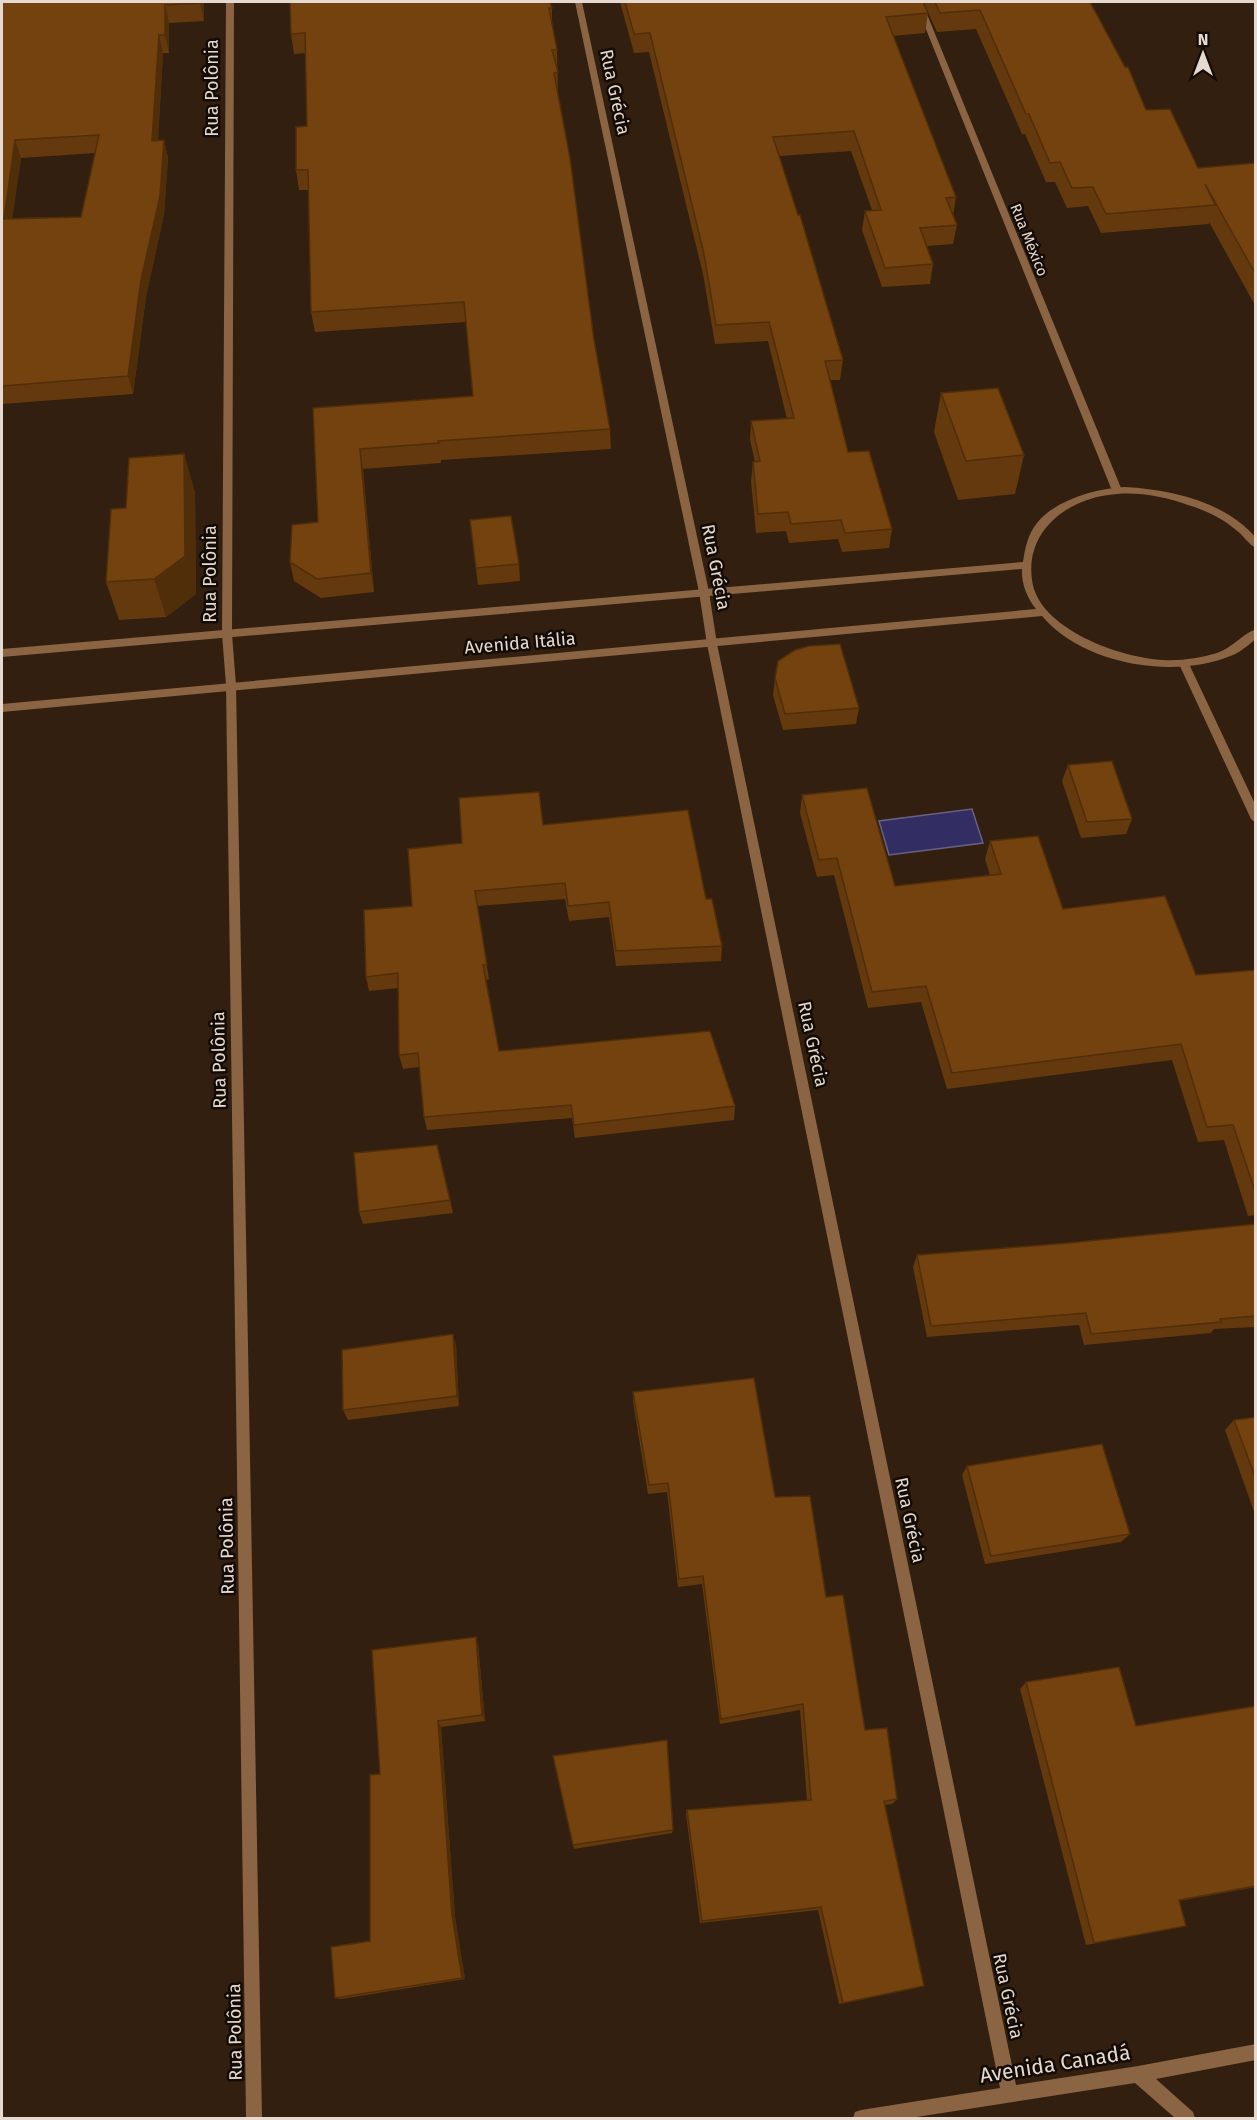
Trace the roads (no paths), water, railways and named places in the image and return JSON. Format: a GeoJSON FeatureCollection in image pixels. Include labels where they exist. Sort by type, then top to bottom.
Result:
{"type":"FeatureCollection","features":[{"type":"Feature","properties":{"kind":"street","name":"Rua Polônia"},"geometry":{"type":"LineString","coordinates":[[230,2],[227,634],[231,685],[254,2118]]}},
{"type":"Feature","properties":{"kind":"street","name":"Rua Grécia"},"geometry":{"type":"LineString","coordinates":[[578,2],[704,592],[712,644],[1009,2093]]}},
{"type":"Feature","properties":{"kind":"street","name":"Rua México"},"geometry":{"type":"LineString","coordinates":[[918,2],[1116,488]]}},
{"type":"Feature","properties":{"kind":"street"},"geometry":{"type":"LineString","coordinates":[[1255,542],[1232,522],[1205,507],[1176,497],[1116,488],[1080,499],[1053,513],[1033,534],[1027,582],[1042,612],[1066,631],[1101,651],[1142,662],[1184,664],[1231,652],[1256,633]]}},
{"type":"Feature","properties":{"kind":"street","name":"Avenida Itália"},"geometry":{"type":"LineString","coordinates":[[2,653],[1028,564]]}},
{"type":"Feature","properties":{"kind":"street","name":"Avenida Itália"},"geometry":{"type":"LineString","coordinates":[[2,708],[231,685],[712,644],[1042,612]]}},
{"type":"Feature","properties":{"kind":"street"},"geometry":{"type":"LineString","coordinates":[[1184,664],[1256,819]]}},
{"type":"Feature","properties":{"kind":"street","name":"Avenida Canadá"},"geometry":{"type":"LineString","coordinates":[[861,2118],[1138,2074],[1256,2052]]}},
{"type":"Feature","properties":{"kind":"street"},"geometry":{"type":"LineString","coordinates":[[1138,2074],[1187,2118]]}}]}
